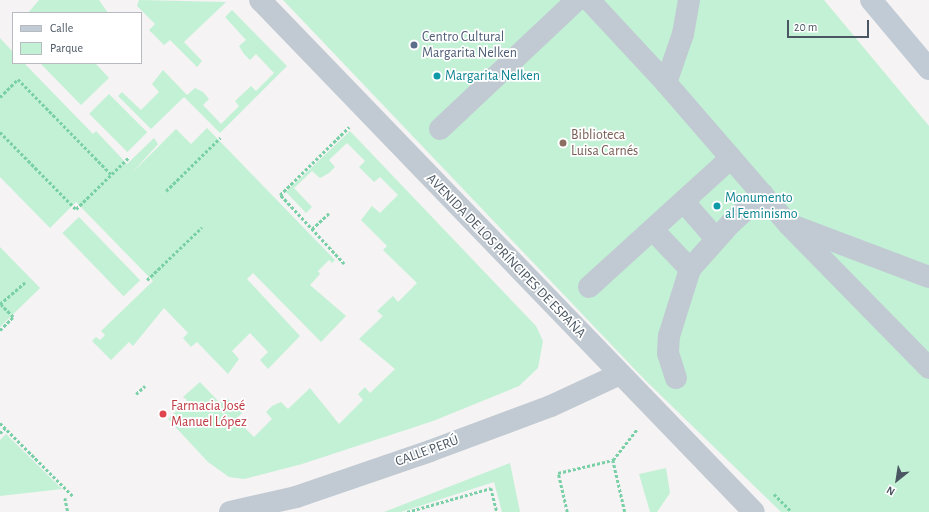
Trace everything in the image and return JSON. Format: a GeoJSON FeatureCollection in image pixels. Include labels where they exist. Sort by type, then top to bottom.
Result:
{"type":"FeatureCollection","features":[{"type":"Feature","properties":{"kind":"street","name":"AVENIDA DE LOS PRÍNCIPES DE ESPAÑA"},"geometry":{"type":"LineString","coordinates":[[260,0],[754,512]]}},
{"type":"Feature","properties":{"kind":"street"},"geometry":{"type":"LineString","coordinates":[[440,129],[577,0]]}},
{"type":"Feature","properties":{"kind":"street"},"geometry":{"type":"LineString","coordinates":[[589,0],[666,83],[789,225],[929,368]]}},
{"type":"Feature","properties":{"kind":"street"},"geometry":{"type":"LineString","coordinates":[[666,83],[683,34],[689,0]]}},
{"type":"Feature","properties":{"kind":"street"},"geometry":{"type":"LineString","coordinates":[[871,0],[929,69]]}},
{"type":"Feature","properties":{"kind":"street"},"geometry":{"type":"LineString","coordinates":[[589,287],[732,158]]}},
{"type":"Feature","properties":{"kind":"street"},"geometry":{"type":"LineString","coordinates":[[676,378],[668,353],[669,336],[690,269],[716,239],[763,194]]}},
{"type":"Feature","properties":{"kind":"street"},"geometry":{"type":"LineString","coordinates":[[684,202],[716,239]]}},
{"type":"Feature","properties":{"kind":"street"},"geometry":{"type":"LineString","coordinates":[[789,225],[929,277]]}},
{"type":"Feature","properties":{"kind":"street"},"geometry":{"type":"LineString","coordinates":[[653,230],[690,269]]}},
{"type":"Feature","properties":{"kind":"street","name":"CALLE PERÚ"},"geometry":{"type":"LineString","coordinates":[[230,512],[296,497],[430,451],[551,406],[620,374]]}},
{"type":"Feature","properties":{"kind":"path"},"geometry":{"type":"LineString","coordinates":[[0,97],[18,79],[111,174]]}},
{"type":"Feature","properties":{"kind":"path"},"geometry":{"type":"LineString","coordinates":[[344,264],[280,195],[352,124]]}},
{"type":"Feature","properties":{"kind":"path"},"geometry":{"type":"LineString","coordinates":[[0,132],[76,209],[128,158]]}},
{"type":"Feature","properties":{"kind":"path"},"geometry":{"type":"LineString","coordinates":[[166,191],[220,138]]}},
{"type":"Feature","properties":{"kind":"path"},"geometry":{"type":"LineString","coordinates":[[312,229],[328,212]]}},
{"type":"Feature","properties":{"kind":"path"},"geometry":{"type":"LineString","coordinates":[[147,280],[202,227]]}},
{"type":"Feature","properties":{"kind":"path"},"geometry":{"type":"LineString","coordinates":[[0,330],[13,318],[1,305],[25,282]]}},
{"type":"Feature","properties":{"kind":"path"},"geometry":{"type":"LineString","coordinates":[[136,394],[145,386]]}},
{"type":"Feature","properties":{"kind":"path"},"geometry":{"type":"LineString","coordinates":[[0,423],[73,496]]}},
{"type":"Feature","properties":{"kind":"path"},"geometry":{"type":"LineString","coordinates":[[0,433],[5,428]]}},
{"type":"Feature","properties":{"kind":"path"},"geometry":{"type":"LineString","coordinates":[[567,512],[558,473],[613,460],[637,429]]}},
{"type":"Feature","properties":{"kind":"path"},"geometry":{"type":"LineString","coordinates":[[613,460],[625,512]]}},
{"type":"Feature","properties":{"kind":"path"},"geometry":{"type":"LineString","coordinates":[[407,512],[491,488],[497,512]]}},
{"type":"Feature","properties":{"kind":"path"},"geometry":{"type":"LineString","coordinates":[[65,498],[68,512]]}},
{"type":"Feature","properties":{"kind":"green space"},"geometry":{"type":"Polygon","coordinates":[[[39,0],[99,0],[107,12],[29,12],[39,0]]]}},
{"type":"Feature","properties":{"kind":"green space"},"geometry":{"type":"Polygon","coordinates":[[[139,0],[226,2],[184,42],[202,61],[197,67],[170,40],[164,45],[149,30],[155,24],[137,6],[139,0]]]}},
{"type":"Feature","properties":{"kind":"green space"},"geometry":{"type":"Polygon","coordinates":[[[283,0],[824,0],[929,126],[929,512],[781,512],[645,380],[283,0]]]}},
{"type":"Feature","properties":{"kind":"green space"},"geometry":{"type":"Polygon","coordinates":[[[232,10],[287,66],[220,133],[184,97],[151,129],[118,96],[122,92],[141,110],[159,92],[152,84],[163,70],[187,95],[195,88],[203,92],[209,99],[203,105],[221,124],[239,106],[235,101],[251,86],[256,91],[274,73],[256,54],[250,60],[244,54],[239,46],[246,40],[225,17],[232,10]]]}},
{"type":"Feature","properties":{"kind":"green space"},"geometry":{"type":"Polygon","coordinates":[[[0,38],[12,51],[12,64],[25,64],[93,134],[96,131],[127,164],[154,138],[158,144],[131,174],[176,129],[191,144],[207,128],[335,260],[332,263],[329,260],[318,271],[320,274],[310,285],[346,316],[321,342],[253,273],[247,279],[300,336],[268,369],[260,360],[268,352],[250,333],[232,351],[239,359],[228,374],[197,342],[191,347],[183,338],[188,333],[164,308],[133,346],[129,342],[111,360],[92,341],[96,337],[100,340],[105,335],[101,331],[153,281],[76,202],[50,228],[0,177],[0,38]]]}},
{"type":"Feature","properties":{"kind":"green space"},"geometry":{"type":"Polygon","coordinates":[[[41,64],[96,64],[109,78],[81,105],[41,64]]]}},
{"type":"Feature","properties":{"kind":"green space"},"geometry":{"type":"Polygon","coordinates":[[[109,94],[147,132],[127,152],[89,114],[109,94]]]}},
{"type":"Feature","properties":{"kind":"green space"},"geometry":{"type":"Polygon","coordinates":[[[350,131],[536,326],[543,341],[538,368],[519,386],[433,421],[302,464],[244,479],[229,477],[208,462],[168,419],[187,400],[183,397],[200,382],[220,403],[227,398],[242,413],[236,419],[254,437],[272,419],[266,412],[272,406],[281,402],[288,409],[310,388],[339,424],[363,400],[358,394],[365,387],[370,393],[395,369],[359,339],[383,316],[377,311],[393,296],[398,302],[417,283],[383,250],[387,246],[361,220],[372,206],[380,213],[398,195],[380,177],[374,182],[359,167],[365,161],[347,143],[329,160],[335,167],[329,173],[320,178],[312,171],[294,188],[312,207],[306,213],[286,192],[350,131]]]}},
{"type":"Feature","properties":{"kind":"green space"},"geometry":{"type":"Polygon","coordinates":[[[79,217],[140,280],[124,296],[62,233],[79,217]]]}},
{"type":"Feature","properties":{"kind":"green space"},"geometry":{"type":"Polygon","coordinates":[[[0,247],[40,288],[0,327],[0,247]]]}},
{"type":"Feature","properties":{"kind":"green space"},"geometry":{"type":"Polygon","coordinates":[[[6,434],[62,489],[0,496],[0,440],[6,434]]]}},
{"type":"Feature","properties":{"kind":"green space"},"geometry":{"type":"Polygon","coordinates":[[[510,463],[520,512],[502,512],[494,482],[401,512],[384,512],[510,463]]]}},
{"type":"Feature","properties":{"kind":"green space"},"geometry":{"type":"Polygon","coordinates":[[[666,468],[670,493],[657,512],[650,512],[639,474],[666,468]]]}},
{"type":"Feature","properties":{"kind":"place","name":"Centro Cultural Margarita Nelken"},"geometry":{"type":"Point","coordinates":[414,45]}},
{"type":"Feature","properties":{"kind":"place","name":"Margarita Nelken"},"geometry":{"type":"Point","coordinates":[437,76]}},
{"type":"Feature","properties":{"kind":"place","name":"Biblioteca Luisa Carnés"},"geometry":{"type":"Point","coordinates":[563,143]}},
{"type":"Feature","properties":{"kind":"place","name":"Monumento al Feminismo"},"geometry":{"type":"Point","coordinates":[717,206]}},
{"type":"Feature","properties":{"kind":"place","name":"Farmacia José Manuel López"},"geometry":{"type":"Point","coordinates":[163,414]}}]}
